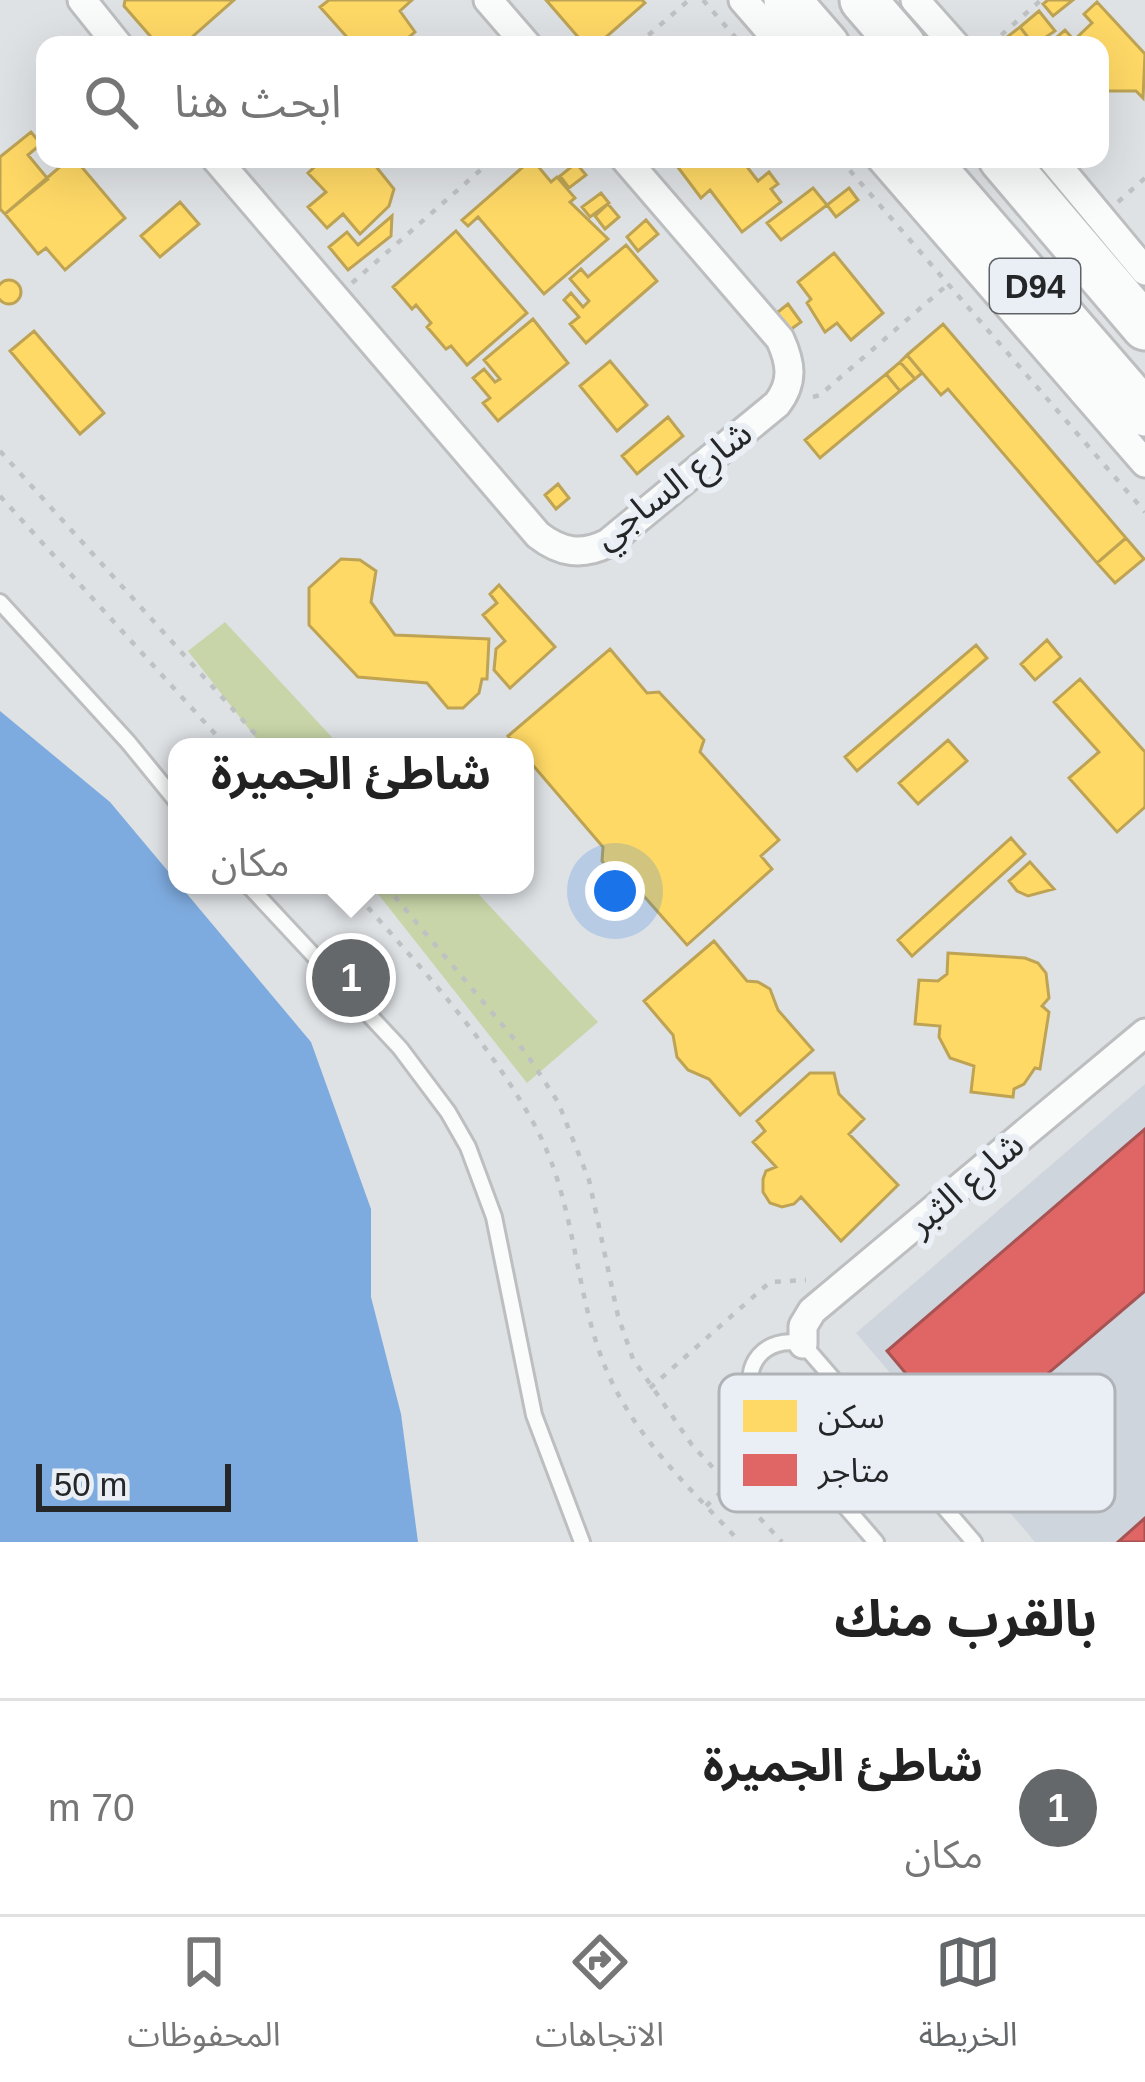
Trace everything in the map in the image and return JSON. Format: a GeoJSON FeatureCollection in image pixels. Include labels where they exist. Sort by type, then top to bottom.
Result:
{"type":"FeatureCollection","features":[{"type":"Feature","properties":{"kind":"main road"},"geometry":{"type":"LineString","coordinates":[[787,0],[818,36]]}},
{"type":"Feature","properties":{"kind":"main road"},"geometry":{"type":"LineString","coordinates":[[863,0],[894,36]]}},
{"type":"Feature","properties":{"kind":"main road","name":"D94"},"geometry":{"type":"LineString","coordinates":[[933,168],[1145,413]]}},
{"type":"Feature","properties":{"kind":"main road","name":"D94"},"geometry":{"type":"LineString","coordinates":[[1010,168],[1145,327]]}},
{"type":"Feature","properties":{"kind":"main road"},"geometry":{"type":"LineString","coordinates":[[1069,237],[1140,264]]}},
{"type":"Feature","properties":{"kind":"street"},"geometry":{"type":"LineString","coordinates":[[82,0],[111,36]]}},
{"type":"Feature","properties":{"kind":"street"},"geometry":{"type":"LineString","coordinates":[[488,0],[519,36]]}},
{"type":"Feature","properties":{"kind":"street"},"geometry":{"type":"LineString","coordinates":[[743,0],[774,36]]}},
{"type":"Feature","properties":{"kind":"street"},"geometry":{"type":"LineString","coordinates":[[915,0],[947,36]]}},
{"type":"Feature","properties":{"kind":"street","name":"شارع الساجي"},"geometry":{"type":"LineString","coordinates":[[224,168],[538,535],[564,550],[580,552],[608,543],[784,394],[790,376],[780,339],[633,168]]}},
{"type":"Feature","properties":{"kind":"street"},"geometry":{"type":"LineString","coordinates":[[889,168],[1145,463]]}},
{"type":"Feature","properties":{"kind":"street"},"geometry":{"type":"LineString","coordinates":[[1060,168],[1140,264]]}},
{"type":"Feature","properties":{"kind":"street","name":"شارع الثبر"},"geometry":{"type":"LineString","coordinates":[[803,1344],[806,1319],[832,1295],[1145,1033]]}},
{"type":"Feature","properties":{"kind":"lane"},"geometry":{"type":"LineString","coordinates":[[0,602],[168,792]]}},
{"type":"Feature","properties":{"kind":"lane"},"geometry":{"type":"LineString","coordinates":[[256,894],[400,1048],[448,1112],[467,1147],[494,1217],[534,1414],[582,1542]]}},
{"type":"Feature","properties":{"kind":"lane"},"geometry":{"type":"LineString","coordinates":[[750,1374],[767,1347],[791,1341],[803,1344],[829,1374]]}},
{"type":"Feature","properties":{"kind":"lane"},"geometry":{"type":"LineString","coordinates":[[850,1512],[876,1542]]}},
{"type":"Feature","properties":{"kind":"lane"},"geometry":{"type":"LineString","coordinates":[[948,1512],[974,1542]]}},
{"type":"Feature","properties":{"kind":"path"},"geometry":{"type":"LineString","coordinates":[[647,36],[689,0]]}},
{"type":"Feature","properties":{"kind":"path"},"geometry":{"type":"LineString","coordinates":[[703,0],[734,36]]}},
{"type":"Feature","properties":{"kind":"path"},"geometry":{"type":"LineString","coordinates":[[1000,36],[1041,0]]}},
{"type":"Feature","properties":{"kind":"path"},"geometry":{"type":"LineString","coordinates":[[334,298],[483,168]]}},
{"type":"Feature","properties":{"kind":"path"},"geometry":{"type":"LineString","coordinates":[[848,168],[1145,512]]}},
{"type":"Feature","properties":{"kind":"path"},"geometry":{"type":"LineString","coordinates":[[1114,205],[1145,178]]}},
{"type":"Feature","properties":{"kind":"path"},"geometry":{"type":"LineString","coordinates":[[784,394],[803,400],[820,395],[974,265]]}},
{"type":"Feature","properties":{"kind":"path"},"geometry":{"type":"LineString","coordinates":[[0,451],[259,738]]}},
{"type":"Feature","properties":{"kind":"path"},"geometry":{"type":"LineString","coordinates":[[0,496],[219,738]]}},
{"type":"Feature","properties":{"kind":"path"},"geometry":{"type":"LineString","coordinates":[[356,894],[456,1009],[533,1123],[562,1192],[606,1369],[645,1438],[740,1542]]}},
{"type":"Feature","properties":{"kind":"path"},"geometry":{"type":"LineString","coordinates":[[393,894],[526,1053],[558,1102],[590,1180],[625,1341],[650,1388],[719,1473]]}},
{"type":"Feature","properties":{"kind":"path"},"geometry":{"type":"LineString","coordinates":[[650,1388],[770,1282],[805,1279],[832,1295]]}},
{"type":"Feature","properties":{"kind":"path"},"geometry":{"type":"LineString","coordinates":[[706,1505],[719,1493]]}},
{"type":"Feature","properties":{"kind":"path"},"geometry":{"type":"LineString","coordinates":[[755,1512],[782,1542]]}},
{"type":"Feature","properties":{"kind":"shaded area"},"geometry":{"type":"Polygon","coordinates":[[[1145,1084],[1145,1542],[1035,1542],[1009,1512],[1115,1512],[1115,1374],[891,1374],[856,1333],[1145,1084]]]}},
{"type":"Feature","properties":{"kind":"green space"},"geometry":{"type":"Polygon","coordinates":[[[225,622],[333,738],[256,738],[188,651],[225,622]]]}},
{"type":"Feature","properties":{"kind":"green space"},"geometry":{"type":"Polygon","coordinates":[[[378,894],[478,894],[598,1022],[527,1083],[378,894]]]}},
{"type":"Feature","properties":{"kind":"water"},"geometry":{"type":"Polygon","coordinates":[[[0,711],[110,802],[168,871],[168,894],[187,894],[311,1042],[371,1209],[371,1297],[401,1414],[418,1542],[0,1542],[0,711]]]}},
{"type":"Feature","properties":{"kind":"building: سكن"},"geometry":{"type":"Polygon","coordinates":[[[125,0],[234,0],[193,36],[150,36],[124,6],[125,0]]]}},
{"type":"Feature","properties":{"kind":"building: سكن"},"geometry":{"type":"Polygon","coordinates":[[[329,0],[412,0],[400,11],[415,32],[410,36],[346,36],[320,7],[329,0]]]}},
{"type":"Feature","properties":{"kind":"building: سكن"},"geometry":{"type":"Polygon","coordinates":[[[546,0],[645,3],[607,36],[577,36],[546,0]]]}},
{"type":"Feature","properties":{"kind":"building: سكن"},"geometry":{"type":"Polygon","coordinates":[[[1073,0],[1053,16],[1043,4],[1073,0]]]}},
{"type":"Feature","properties":{"kind":"building: سكن"},"geometry":{"type":"Polygon","coordinates":[[[1097,2],[1145,54],[1143,98],[1136,91],[1109,91],[1109,36],[1078,36],[1092,23],[1084,14],[1097,2]]]}},
{"type":"Feature","properties":{"kind":"building: سكن"},"geometry":{"type":"Polygon","coordinates":[[[1039,11],[1055,31],[1048,36],[1027,36],[1020,27],[1039,11]]]}},
{"type":"Feature","properties":{"kind":"building: سكن"},"geometry":{"type":"Polygon","coordinates":[[[31,132],[36,148],[28,155],[48,179],[5,214],[0,209],[0,157],[31,132]]]}},
{"type":"Feature","properties":{"kind":"building: سكن"},"geometry":{"type":"Polygon","coordinates":[[[59,168],[83,168],[125,218],[65,270],[46,248],[38,254],[5,214],[59,168]]]}},
{"type":"Feature","properties":{"kind":"building: سكن"},"geometry":{"type":"Polygon","coordinates":[[[313,168],[377,168],[394,189],[389,206],[360,234],[343,214],[327,228],[308,207],[326,192],[308,173],[313,168]]]}},
{"type":"Feature","properties":{"kind":"building: سكن"},"geometry":{"type":"Polygon","coordinates":[[[522,168],[539,168],[551,182],[557,177],[575,198],[570,202],[608,239],[544,294],[478,217],[468,226],[462,220],[522,168]]]}},
{"type":"Feature","properties":{"kind":"building: سكن"},"geometry":{"type":"Polygon","coordinates":[[[570,168],[580,168],[586,175],[569,188],[560,176],[570,168]]]}},
{"type":"Feature","properties":{"kind":"building: سكن"},"geometry":{"type":"Polygon","coordinates":[[[678,168],[748,168],[758,181],[769,172],[778,184],[771,189],[781,202],[742,232],[710,190],[701,198],[678,168]]]}},
{"type":"Feature","properties":{"kind":"building: سكن"},"geometry":{"type":"Polygon","coordinates":[[[813,188],[827,205],[781,240],[767,223],[813,188]]]}},
{"type":"Feature","properties":{"kind":"building: سكن"},"geometry":{"type":"Polygon","coordinates":[[[849,188],[858,200],[836,217],[827,205],[849,188]]]}},
{"type":"Feature","properties":{"kind":"building: سكن"},"geometry":{"type":"Polygon","coordinates":[[[601,193],[609,203],[590,217],[582,207],[601,193]]]}},
{"type":"Feature","properties":{"kind":"building: سكن"},"geometry":{"type":"Polygon","coordinates":[[[180,202],[199,224],[160,257],[141,236],[180,202]]]}},
{"type":"Feature","properties":{"kind":"building: سكن"},"geometry":{"type":"Polygon","coordinates":[[[608,204],[619,217],[605,229],[595,216],[608,204]]]}},
{"type":"Feature","properties":{"kind":"building: سكن"},"geometry":{"type":"Polygon","coordinates":[[[392,216],[391,236],[348,270],[329,247],[347,232],[358,245],[392,216]]]}},
{"type":"Feature","properties":{"kind":"building: سكن"},"geometry":{"type":"Polygon","coordinates":[[[646,220],[658,234],[638,251],[627,237],[646,220]]]}},
{"type":"Feature","properties":{"kind":"building: سكن"},"geometry":{"type":"Polygon","coordinates":[[[456,231],[527,313],[467,365],[427,327],[431,323],[416,305],[412,309],[393,287],[456,231]]]}},
{"type":"Feature","properties":{"kind":"building: سكن"},"geometry":{"type":"Polygon","coordinates":[[[626,245],[657,281],[586,343],[570,324],[579,317],[564,300],[571,293],[583,307],[589,301],[570,279],[581,269],[588,277],[626,245]]]}},
{"type":"Feature","properties":{"kind":"building: سكن"},"geometry":{"type":"Polygon","coordinates":[[[834,253],[883,313],[851,340],[837,323],[825,332],[798,282],[834,253]]]}},
{"type":"Feature","properties":{"kind":"building: سكن"},"geometry":{"type":"Polygon","coordinates":[[[4,281],[20,287],[14,303],[-1,298],[4,281]]]}},
{"type":"Feature","properties":{"kind":"building: سكن"},"geometry":{"type":"Polygon","coordinates":[[[788,304],[801,322],[786,333],[773,316],[788,304]]]}},
{"type":"Feature","properties":{"kind":"building: سكن"},"geometry":{"type":"Polygon","coordinates":[[[533,319],[568,363],[498,421],[483,403],[490,398],[473,378],[484,369],[495,382],[500,379],[484,360],[533,319]]]}},
{"type":"Feature","properties":{"kind":"building: سكن"},"geometry":{"type":"Polygon","coordinates":[[[943,324],[1126,538],[1097,563],[948,389],[941,395],[907,355],[943,324]]]}},
{"type":"Feature","properties":{"kind":"building: سكن"},"geometry":{"type":"Polygon","coordinates":[[[34,331],[104,413],[80,434],[10,351],[34,331]]]}},
{"type":"Feature","properties":{"kind":"building: سكن"},"geometry":{"type":"Polygon","coordinates":[[[907,355],[922,373],[915,379],[900,362],[907,355]]]}},
{"type":"Feature","properties":{"kind":"building: سكن"},"geometry":{"type":"Polygon","coordinates":[[[610,361],[647,405],[617,431],[580,386],[610,361]]]}},
{"type":"Feature","properties":{"kind":"building: سكن"},"geometry":{"type":"Polygon","coordinates":[[[900,362],[915,379],[900,391],[886,374],[900,362]]]}},
{"type":"Feature","properties":{"kind":"building: سكن"},"geometry":{"type":"Polygon","coordinates":[[[886,374],[900,391],[820,458],[805,440],[886,374]]]}},
{"type":"Feature","properties":{"kind":"building: سكن"},"geometry":{"type":"Polygon","coordinates":[[[668,417],[683,436],[637,474],[622,456],[668,417]]]}},
{"type":"Feature","properties":{"kind":"building: سكن"},"geometry":{"type":"Polygon","coordinates":[[[558,484],[569,498],[556,509],[545,495],[558,484]]]}},
{"type":"Feature","properties":{"kind":"building: سكن"},"geometry":{"type":"Polygon","coordinates":[[[1126,538],[1144,559],[1115,583],[1097,563],[1126,538]]]}},
{"type":"Feature","properties":{"kind":"building: سكن"},"geometry":{"type":"Polygon","coordinates":[[[341,559],[360,560],[376,571],[371,602],[395,635],[489,639],[487,679],[482,679],[479,693],[463,708],[448,708],[427,683],[358,677],[309,625],[309,588],[341,559]]]}},
{"type":"Feature","properties":{"kind":"building: سكن"},"geometry":{"type":"Polygon","coordinates":[[[499,585],[555,647],[510,688],[494,670],[496,649],[505,641],[483,615],[497,603],[490,594],[499,585]]]}},
{"type":"Feature","properties":{"kind":"building: سكن"},"geometry":{"type":"Polygon","coordinates":[[[1047,640],[1061,657],[1035,680],[1021,664],[1047,640]]]}},
{"type":"Feature","properties":{"kind":"building: سكن"},"geometry":{"type":"Polygon","coordinates":[[[976,645],[987,658],[857,771],[845,757],[976,645]]]}},
{"type":"Feature","properties":{"kind":"building: سكن"},"geometry":{"type":"Polygon","coordinates":[[[610,649],[647,693],[659,692],[704,740],[700,752],[779,840],[761,856],[772,869],[687,945],[642,894],[628,893],[602,861],[603,847],[534,766],[534,738],[508,736],[610,649]]]}},
{"type":"Feature","properties":{"kind":"building: سكن"},"geometry":{"type":"Polygon","coordinates":[[[1080,679],[1145,752],[1145,807],[1117,832],[1069,778],[1099,752],[1054,702],[1080,679]]]}},
{"type":"Feature","properties":{"kind":"building: سكن"},"geometry":{"type":"Polygon","coordinates":[[[948,740],[967,761],[918,804],[899,783],[948,740]]]}},
{"type":"Feature","properties":{"kind":"building: سكن"},"geometry":{"type":"Polygon","coordinates":[[[1011,838],[1025,854],[912,956],[898,940],[1011,838]]]}},
{"type":"Feature","properties":{"kind":"building: سكن"},"geometry":{"type":"Polygon","coordinates":[[[1030,862],[1054,889],[1028,896],[1017,891],[1009,881],[1030,862]]]}},
{"type":"Feature","properties":{"kind":"building: سكن"},"geometry":{"type":"Polygon","coordinates":[[[714,941],[747,981],[770,989],[778,1010],[813,1050],[740,1115],[709,1079],[688,1070],[677,1057],[673,1035],[644,1001],[714,941]]]}},
{"type":"Feature","properties":{"kind":"building: سكن"},"geometry":{"type":"Polygon","coordinates":[[[948,953],[1025,958],[1046,973],[1049,998],[1042,1006],[1049,1012],[1040,1069],[1035,1068],[1014,1089],[1013,1097],[971,1092],[974,1066],[950,1058],[939,1037],[940,1026],[915,1024],[919,980],[938,981],[947,974],[948,953]]]}},
{"type":"Feature","properties":{"kind":"building: سكن"},"geometry":{"type":"Polygon","coordinates":[[[810,1073],[834,1073],[839,1094],[864,1119],[849,1134],[898,1185],[841,1241],[801,1197],[782,1207],[770,1203],[763,1192],[763,1179],[766,1171],[776,1167],[753,1142],[765,1131],[757,1121],[810,1073]]]}},
{"type":"Feature","properties":{"kind":"building: متاجر"},"geometry":{"type":"Polygon","coordinates":[[[1145,1129],[1145,1291],[1047,1374],[906,1374],[887,1351],[1145,1129]]]}},
{"type":"Feature","properties":{"kind":"building: متاجر"},"geometry":{"type":"Polygon","coordinates":[[[1145,1518],[1145,1542],[1118,1542],[1145,1518]]]}},
{"type":"Feature","properties":{"kind":"place","name":"شاطئ الجميرة"},"geometry":{"type":"Point","coordinates":[351,978]}}]}
